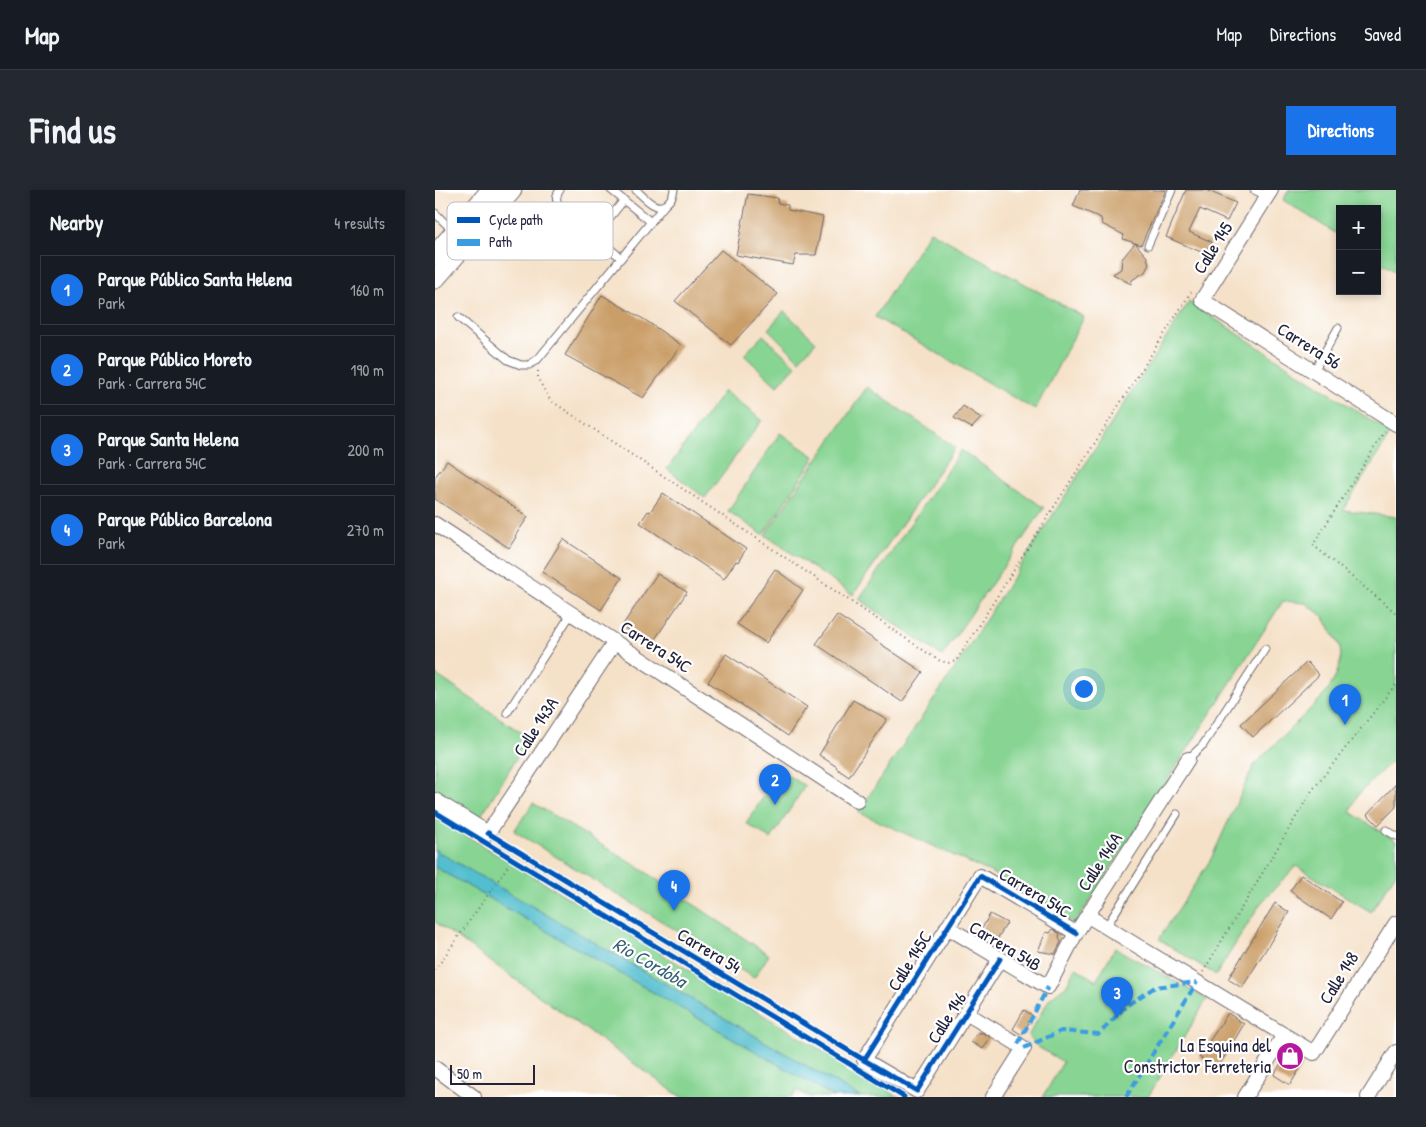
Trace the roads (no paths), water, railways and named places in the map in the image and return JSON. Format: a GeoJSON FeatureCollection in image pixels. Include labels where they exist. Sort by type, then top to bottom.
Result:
{"type":"FeatureCollection","features":[{"type":"Feature","properties":{"kind":"main road"},"geometry":{"type":"LineString","coordinates":[[482,202],[490,190]]}},
{"type":"Feature","properties":{"kind":"main road"},"geometry":{"type":"LineString","coordinates":[[498,202],[511,190]]}},
{"type":"Feature","properties":{"kind":"main road"},"geometry":{"type":"LineString","coordinates":[[436,251],[447,245]]}},
{"type":"Feature","properties":{"kind":"main road"},"geometry":{"type":"LineString","coordinates":[[435,279],[447,259]]}},
{"type":"Feature","properties":{"kind":"street","name":"Calle 145"},"geometry":{"type":"LineString","coordinates":[[1197,295],[1269,193]]}},
{"type":"Feature","properties":{"kind":"street","name":"Carrera 56"},"geometry":{"type":"LineString","coordinates":[[1197,295],[1394,422]]}},
{"type":"Feature","properties":{"kind":"street","name":"Carrera 54C"},"geometry":{"type":"LineString","coordinates":[[435,524],[857,801]]}},
{"type":"Feature","properties":{"kind":"street","name":"Calle 143A"},"geometry":{"type":"LineString","coordinates":[[435,800],[488,833],[615,642]]}},
{"type":"Feature","properties":{"kind":"street","name":"Calle 146A"},"geometry":{"type":"LineString","coordinates":[[1048,987],[1087,916],[1188,759]]}},
{"type":"Feature","properties":{"kind":"street","name":"Carrera 54C"},"geometry":{"type":"LineString","coordinates":[[980,876],[1077,933]]}},
{"type":"Feature","properties":{"kind":"street","name":"Calle 145C"},"geometry":{"type":"LineString","coordinates":[[917,1091],[864,1060],[980,876]]}},
{"type":"Feature","properties":{"kind":"street","name":"Carrera 54C"},"geometry":{"type":"LineString","coordinates":[[1087,916],[1314,1053]]}},
{"type":"Feature","properties":{"kind":"street","name":"Calle 148"},"geometry":{"type":"LineString","coordinates":[[1314,1053],[1396,923]]}},
{"type":"Feature","properties":{"kind":"street","name":"Carrera 54B"},"geometry":{"type":"LineString","coordinates":[[947,928],[1048,987]]}},
{"type":"Feature","properties":{"kind":"street","name":"Calle 146"},"geometry":{"type":"LineString","coordinates":[[917,1091],[1000,959]]}},
{"type":"Feature","properties":{"kind":"street"},"geometry":{"type":"LineString","coordinates":[[966,1013],[1023,1048],[993,1097]]}},
{"type":"Feature","properties":{"kind":"street"},"geometry":{"type":"LineString","coordinates":[[1245,1097],[1284,1035]]}},
{"type":"Feature","properties":{"kind":"street"},"geometry":{"type":"LineString","coordinates":[[1368,1097],[1396,1052]]}},
{"type":"Feature","properties":{"kind":"street"},"geometry":{"type":"LineString","coordinates":[[435,1068],[474,1097]]}},
{"type":"Feature","properties":{"kind":"lane"},"geometry":{"type":"LineString","coordinates":[[558,202],[556,199],[560,190]]}},
{"type":"Feature","properties":{"kind":"lane"},"geometry":{"type":"LineString","coordinates":[[611,190],[651,222]]}},
{"type":"Feature","properties":{"kind":"lane"},"geometry":{"type":"LineString","coordinates":[[636,190],[652,204],[659,207],[664,206]]}},
{"type":"Feature","properties":{"kind":"lane"},"geometry":{"type":"LineString","coordinates":[[458,317],[508,360],[521,365],[529,365],[538,359],[673,196],[674,190]]}},
{"type":"Feature","properties":{"kind":"lane"},"geometry":{"type":"LineString","coordinates":[[1148,245],[1172,190]]}},
{"type":"Feature","properties":{"kind":"lane"},"geometry":{"type":"LineString","coordinates":[[1254,190],[1269,193]]}},
{"type":"Feature","properties":{"kind":"lane"},"geometry":{"type":"LineString","coordinates":[[613,214],[624,200]]}},
{"type":"Feature","properties":{"kind":"lane"},"geometry":{"type":"LineString","coordinates":[[435,213],[447,225]]}},
{"type":"Feature","properties":{"kind":"lane"},"geometry":{"type":"LineString","coordinates":[[613,251],[621,258]]}},
{"type":"Feature","properties":{"kind":"lane"},"geometry":{"type":"LineString","coordinates":[[1314,371],[1338,328]]}},
{"type":"Feature","properties":{"kind":"lane"},"geometry":{"type":"LineString","coordinates":[[507,712],[571,614]]}},
{"type":"Feature","properties":{"kind":"lane"},"geometry":{"type":"LineString","coordinates":[[1188,759],[1203,744],[1265,649]]}},
{"type":"Feature","properties":{"kind":"lane"},"geometry":{"type":"LineString","coordinates":[[1106,927],[1177,814]]}},
{"type":"Feature","properties":{"kind":"lane"},"geometry":{"type":"LineString","coordinates":[[1386,830],[1396,836]]}},
{"type":"Feature","properties":{"kind":"water"},"geometry":{"type":"Polygon","coordinates":[[[435,850],[860,1097],[835,1097],[435,867],[435,850]]]}},
{"type":"Feature","properties":{"kind":"place","name":"Parque Público Santa Helena"},"geometry":{"type":"Point","coordinates":[1345,725]}},
{"type":"Feature","properties":{"kind":"place","name":"Parque Público Moreto"},"geometry":{"type":"Point","coordinates":[775,805]}},
{"type":"Feature","properties":{"kind":"place","name":"Parque Público Barcelona"},"geometry":{"type":"Point","coordinates":[674,911]}},
{"type":"Feature","properties":{"kind":"place","name":"Parque Santa Helena"},"geometry":{"type":"Point","coordinates":[1117,1018]}},
{"type":"Feature","properties":{"kind":"place","name":"La Esquina del Constrictor Ferreteria"},"geometry":{"type":"Point","coordinates":[1290,1056]}},
{"type":"Feature","properties":{"kind":"water label","name":"Rio Cordoba"},"geometry":{"type":"Point","coordinates":[650,962]}}]}
